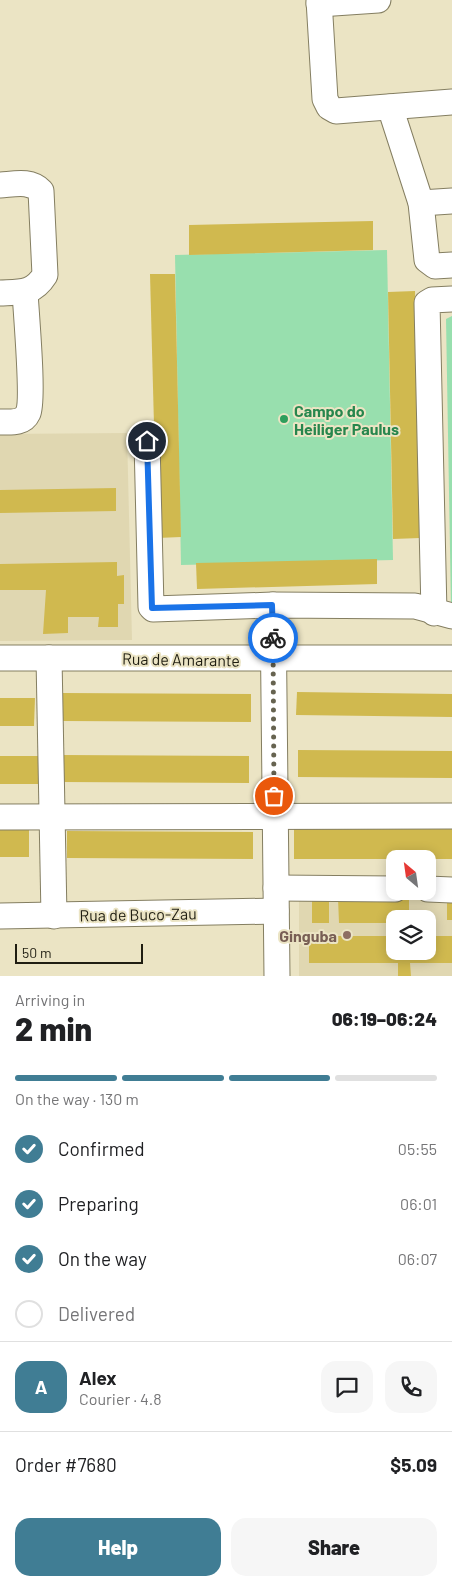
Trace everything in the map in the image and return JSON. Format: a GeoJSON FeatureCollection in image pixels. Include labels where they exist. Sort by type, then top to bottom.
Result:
{"type":"FeatureCollection","features":[{"type":"Feature","properties":{"kind":"street"},"geometry":{"type":"LineString","coordinates":[[378,0],[319,2],[323,84],[325,99],[329,107],[336,111],[452,102]]}},
{"type":"Feature","properties":{"kind":"street"},"geometry":{"type":"LineString","coordinates":[[390,107],[421,203],[427,260],[441,265]]}},
{"type":"Feature","properties":{"kind":"street"},"geometry":{"type":"LineString","coordinates":[[0,185],[26,183],[35,185],[41,191],[45,275],[38,286],[25,292],[0,293]]}},
{"type":"Feature","properties":{"kind":"street"},"geometry":{"type":"LineString","coordinates":[[421,203],[452,201]]}},
{"type":"Feature","properties":{"kind":"street"},"geometry":{"type":"LineString","coordinates":[[0,422],[16,422],[23,419],[29,412],[30,375],[25,292]]}},
{"type":"Feature","properties":{"kind":"street"},"geometry":{"type":"LineString","coordinates":[[147,441],[152,608],[272,605],[415,606],[443,614],[427,303],[432,300],[452,299]]}},
{"type":"Feature","properties":{"kind":"street"},"geometry":{"type":"LineString","coordinates":[[272,605],[277,976]]}},
{"type":"Feature","properties":{"kind":"street","name":"Rua de Amarante"},"geometry":{"type":"LineString","coordinates":[[0,658],[273,660],[452,658]]}},
{"type":"Feature","properties":{"kind":"street"},"geometry":{"type":"LineString","coordinates":[[49,658],[54,916]]}},
{"type":"Feature","properties":{"kind":"street"},"geometry":{"type":"LineString","coordinates":[[0,817],[452,816]]}},
{"type":"Feature","properties":{"kind":"street"},"geometry":{"type":"LineString","coordinates":[[436,889],[452,890]]}},
{"type":"Feature","properties":{"kind":"street","name":"Rua de Buco-Zau"},"geometry":{"type":"LineString","coordinates":[[0,916],[54,916],[386,890]]}},
{"type":"Feature","properties":{"kind":"shaded area"},"geometry":{"type":"Polygon","coordinates":[[[127,433],[132,640],[0,641],[0,434],[127,433]]]}},
{"type":"Feature","properties":{"kind":"shaded area","name":"Ginguba"},"geometry":{"type":"Polygon","coordinates":[[[386,895],[386,900],[436,900],[436,895],[452,895],[452,976],[299,976],[299,896],[386,895]]]}},
{"type":"Feature","properties":{"kind":"green space","name":"Campo do Heiliger Paulus"},"geometry":{"type":"Polygon","coordinates":[[[387,250],[393,560],[181,565],[175,255],[387,250]]]}},
{"type":"Feature","properties":{"kind":"green space"},"geometry":{"type":"Polygon","coordinates":[[[452,316],[452,607],[451,607],[446,319],[452,316]]]}},
{"type":"Feature","properties":{"kind":"building"},"geometry":{"type":"Polygon","coordinates":[[[373,221],[373,250],[189,255],[189,225],[373,221]]]}},
{"type":"Feature","properties":{"kind":"building"},"geometry":{"type":"Polygon","coordinates":[[[150,274],[175,274],[181,537],[157,538],[150,274]]]}},
{"type":"Feature","properties":{"kind":"building"},"geometry":{"type":"Polygon","coordinates":[[[415,291],[420,538],[393,539],[388,292],[415,291]]]}},
{"type":"Feature","properties":{"kind":"building"},"geometry":{"type":"Polygon","coordinates":[[[116,488],[116,511],[0,513],[0,490],[116,488]]]}},
{"type":"Feature","properties":{"kind":"building"},"geometry":{"type":"Polygon","coordinates":[[[377,559],[377,584],[197,589],[196,563],[377,559]]]}},
{"type":"Feature","properties":{"kind":"building"},"geometry":{"type":"Polygon","coordinates":[[[117,562],[117,576],[124,575],[124,604],[118,604],[118,627],[98,627],[99,617],[68,617],[68,633],[43,634],[46,590],[0,590],[0,564],[117,562]]]}},
{"type":"Feature","properties":{"kind":"building"},"geometry":{"type":"Polygon","coordinates":[[[297,692],[452,694],[452,717],[296,715],[297,692]]]}},
{"type":"Feature","properties":{"kind":"building"},"geometry":{"type":"Polygon","coordinates":[[[63,693],[251,694],[251,722],[63,721],[63,693]]]}},
{"type":"Feature","properties":{"kind":"building"},"geometry":{"type":"Polygon","coordinates":[[[0,698],[35,698],[34,726],[0,726],[0,698]]]}},
{"type":"Feature","properties":{"kind":"building"},"geometry":{"type":"Polygon","coordinates":[[[298,750],[452,751],[452,778],[298,777],[298,750]]]}},
{"type":"Feature","properties":{"kind":"building"},"geometry":{"type":"Polygon","coordinates":[[[62,755],[249,756],[249,783],[62,782],[62,755]]]}},
{"type":"Feature","properties":{"kind":"building"},"geometry":{"type":"Polygon","coordinates":[[[0,756],[38,756],[38,784],[0,784],[0,756]]]}},
{"type":"Feature","properties":{"kind":"building"},"geometry":{"type":"Polygon","coordinates":[[[0,826],[29,826],[29,857],[0,857],[0,826]]]}},
{"type":"Feature","properties":{"kind":"building"},"geometry":{"type":"Polygon","coordinates":[[[452,827],[452,859],[436,859],[436,850],[386,850],[386,859],[294,859],[294,828],[452,827]]]}},
{"type":"Feature","properties":{"kind":"building"},"geometry":{"type":"Polygon","coordinates":[[[67,831],[253,832],[253,859],[67,858],[67,831]]]}},
{"type":"Feature","properties":{"kind":"building"},"geometry":{"type":"Polygon","coordinates":[[[447,895],[452,895],[452,920],[447,920],[447,895]]]}},
{"type":"Feature","properties":{"kind":"building"},"geometry":{"type":"Polygon","coordinates":[[[386,897],[386,900],[409,900],[409,910],[386,910],[386,923],[339,923],[338,898],[386,897]]]}},
{"type":"Feature","properties":{"kind":"building"},"geometry":{"type":"Polygon","coordinates":[[[312,899],[329,899],[329,923],[312,923],[312,899]]]}},
{"type":"Feature","properties":{"kind":"building"},"geometry":{"type":"Polygon","coordinates":[[[309,936],[386,936],[386,960],[436,960],[436,936],[452,936],[452,963],[410,963],[411,976],[398,976],[398,963],[309,963],[309,936]]]}},
{"type":"Feature","properties":{"kind":"way so far"},"geometry":{"type":"LineString","coordinates":[[273,638],[274,796]]}},
{"type":"Feature","properties":{"kind":"place","name":"Campo do Heiliger Paulus"},"geometry":{"type":"Point","coordinates":[284,419]}},
{"type":"Feature","properties":{"kind":"place","name":"Ginguba"},"geometry":{"type":"Point","coordinates":[347,935]}},
{"type":"Feature","properties":{"kind":"route"},"geometry":{"type":"LineString","coordinates":[[147,441],[151,607],[153,609],[272,605],[273,638]]}}]}
